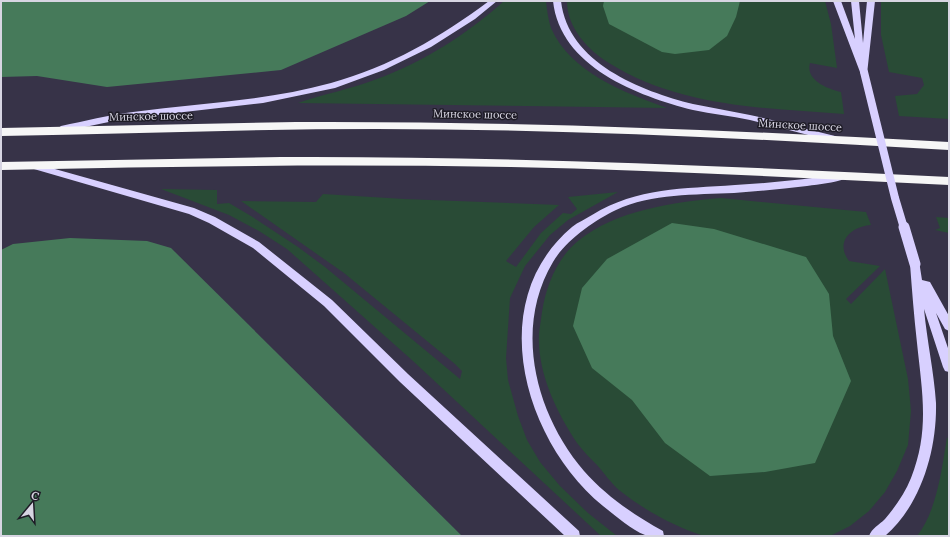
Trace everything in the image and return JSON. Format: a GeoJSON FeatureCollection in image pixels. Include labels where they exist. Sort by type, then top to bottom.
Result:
{"type":"FeatureCollection","features":[{"type":"Feature","properties":{"kind":"highway","name":"Минское шоссе"},"geometry":{"type":"LineString","coordinates":[[1,132],[298,126],[506,128],[678,132],[949,146]]}},
{"type":"Feature","properties":{"kind":"highway"},"geometry":{"type":"LineString","coordinates":[[1,166],[290,162],[447,162],[597,165],[938,180],[949,182]]}},
{"type":"Feature","properties":{"kind":"main road"},"geometry":{"type":"LineString","coordinates":[[50,132],[132,115],[258,101],[294,95],[327,87],[375,72],[423,50],[455,30],[493,1]]}},
{"type":"Feature","properties":{"kind":"main road"},"geometry":{"type":"LineString","coordinates":[[557,1],[564,27],[586,57],[601,69],[640,89],[668,100],[698,108],[776,123],[839,140]]}},
{"type":"Feature","properties":{"kind":"main road"},"geometry":{"type":"LineString","coordinates":[[837,1],[864,72]]}},
{"type":"Feature","properties":{"kind":"main road"},"geometry":{"type":"LineString","coordinates":[[856,1],[858,30],[864,72],[895,198],[949,367]]}},
{"type":"Feature","properties":{"kind":"main road"},"geometry":{"type":"LineString","coordinates":[[864,72],[871,1]]}},
{"type":"Feature","properties":{"kind":"main road"},"geometry":{"type":"LineString","coordinates":[[922,144],[949,142]]}},
{"type":"Feature","properties":{"kind":"main road"},"geometry":{"type":"LineString","coordinates":[[30,165],[191,211],[212,220],[256,245],[277,260],[328,304],[410,383],[574,536]]}},
{"type":"Feature","properties":{"kind":"main road"},"geometry":{"type":"LineString","coordinates":[[658,536],[612,505],[579,474],[559,445],[543,416],[532,382],[526,353],[526,322],[536,284],[542,272],[557,249],[586,221],[636,199],[673,192],[768,186],[846,176]]}},
{"type":"Feature","properties":{"kind":"main road"},"geometry":{"type":"LineString","coordinates":[[915,264],[949,326]]}},
{"type":"Feature","properties":{"kind":"main road"},"geometry":{"type":"LineString","coordinates":[[875,536],[892,521],[911,490],[920,466],[929,426],[929,390],[915,264]]}},
{"type":"Feature","properties":{"kind":"green space"},"geometry":{"type":"Polygon","coordinates":[[[1,1],[430,1],[406,16],[281,70],[107,87],[37,76],[1,77],[1,1]]]}},
{"type":"Feature","properties":{"kind":"green space"},"geometry":{"type":"Polygon","coordinates":[[[504,1],[546,1],[551,28],[571,57],[600,79],[617,88],[667,108],[298,103],[367,83],[428,56],[460,36],[504,1]]]}},
{"type":"Feature","properties":{"kind":"green space"},"geometry":{"type":"Polygon","coordinates":[[[567,1],[825,1],[831,24],[837,68],[810,63],[809,69],[814,79],[819,83],[830,89],[841,92],[844,114],[783,110],[723,103],[664,89],[636,78],[601,58],[586,45],[575,29],[571,20],[567,1]]]}},
{"type":"Feature","properties":{"kind":"green space"},"geometry":{"type":"Polygon","coordinates":[[[604,1],[740,1],[736,17],[727,36],[709,50],[675,54],[662,52],[609,24],[603,6],[604,1]]]}},
{"type":"Feature","properties":{"kind":"green space"},"geometry":{"type":"Polygon","coordinates":[[[881,1],[949,1],[949,119],[899,116],[895,96],[917,94],[924,85],[922,78],[889,72],[881,35],[881,1]]]}},
{"type":"Feature","properties":{"kind":"green space"},"geometry":{"type":"Polygon","coordinates":[[[161,189],[217,190],[217,204],[229,203],[298,247],[325,267],[460,379],[462,371],[455,364],[344,273],[241,201],[316,202],[323,194],[404,199],[559,205],[534,227],[506,261],[516,267],[541,233],[563,213],[571,214],[577,209],[568,197],[618,192],[568,220],[550,235],[525,266],[510,298],[506,358],[508,380],[518,416],[527,440],[540,462],[560,486],[588,513],[617,536],[601,536],[413,361],[287,249],[259,231],[229,215],[161,189]]]}},
{"type":"Feature","properties":{"kind":"green space"},"geometry":{"type":"Polygon","coordinates":[[[721,198],[866,212],[871,225],[863,226],[851,232],[844,242],[845,254],[849,261],[880,266],[846,299],[851,304],[885,269],[908,379],[911,411],[908,445],[897,471],[885,492],[869,511],[850,526],[830,536],[704,536],[659,517],[619,490],[579,446],[569,431],[549,391],[541,362],[539,333],[546,292],[558,264],[571,248],[593,230],[646,209],[684,202],[721,198]]]}},
{"type":"Feature","properties":{"kind":"green space"},"geometry":{"type":"Polygon","coordinates":[[[936,217],[949,218],[949,233],[935,230],[940,228],[936,217]]]}},
{"type":"Feature","properties":{"kind":"green space"},"geometry":{"type":"Polygon","coordinates":[[[672,223],[714,229],[806,257],[829,294],[833,336],[851,381],[815,463],[765,472],[710,476],[665,443],[632,400],[592,368],[573,326],[582,288],[607,259],[672,223]]]}},
{"type":"Feature","properties":{"kind":"green space"},"geometry":{"type":"Polygon","coordinates":[[[70,238],[147,241],[171,248],[462,536],[1,536],[1,250],[13,244],[70,238]]]}},
{"type":"Feature","properties":{"kind":"green space"},"geometry":{"type":"Polygon","coordinates":[[[947,437],[949,442],[949,536],[917,536],[924,526],[938,489],[947,437]]]}}]}
